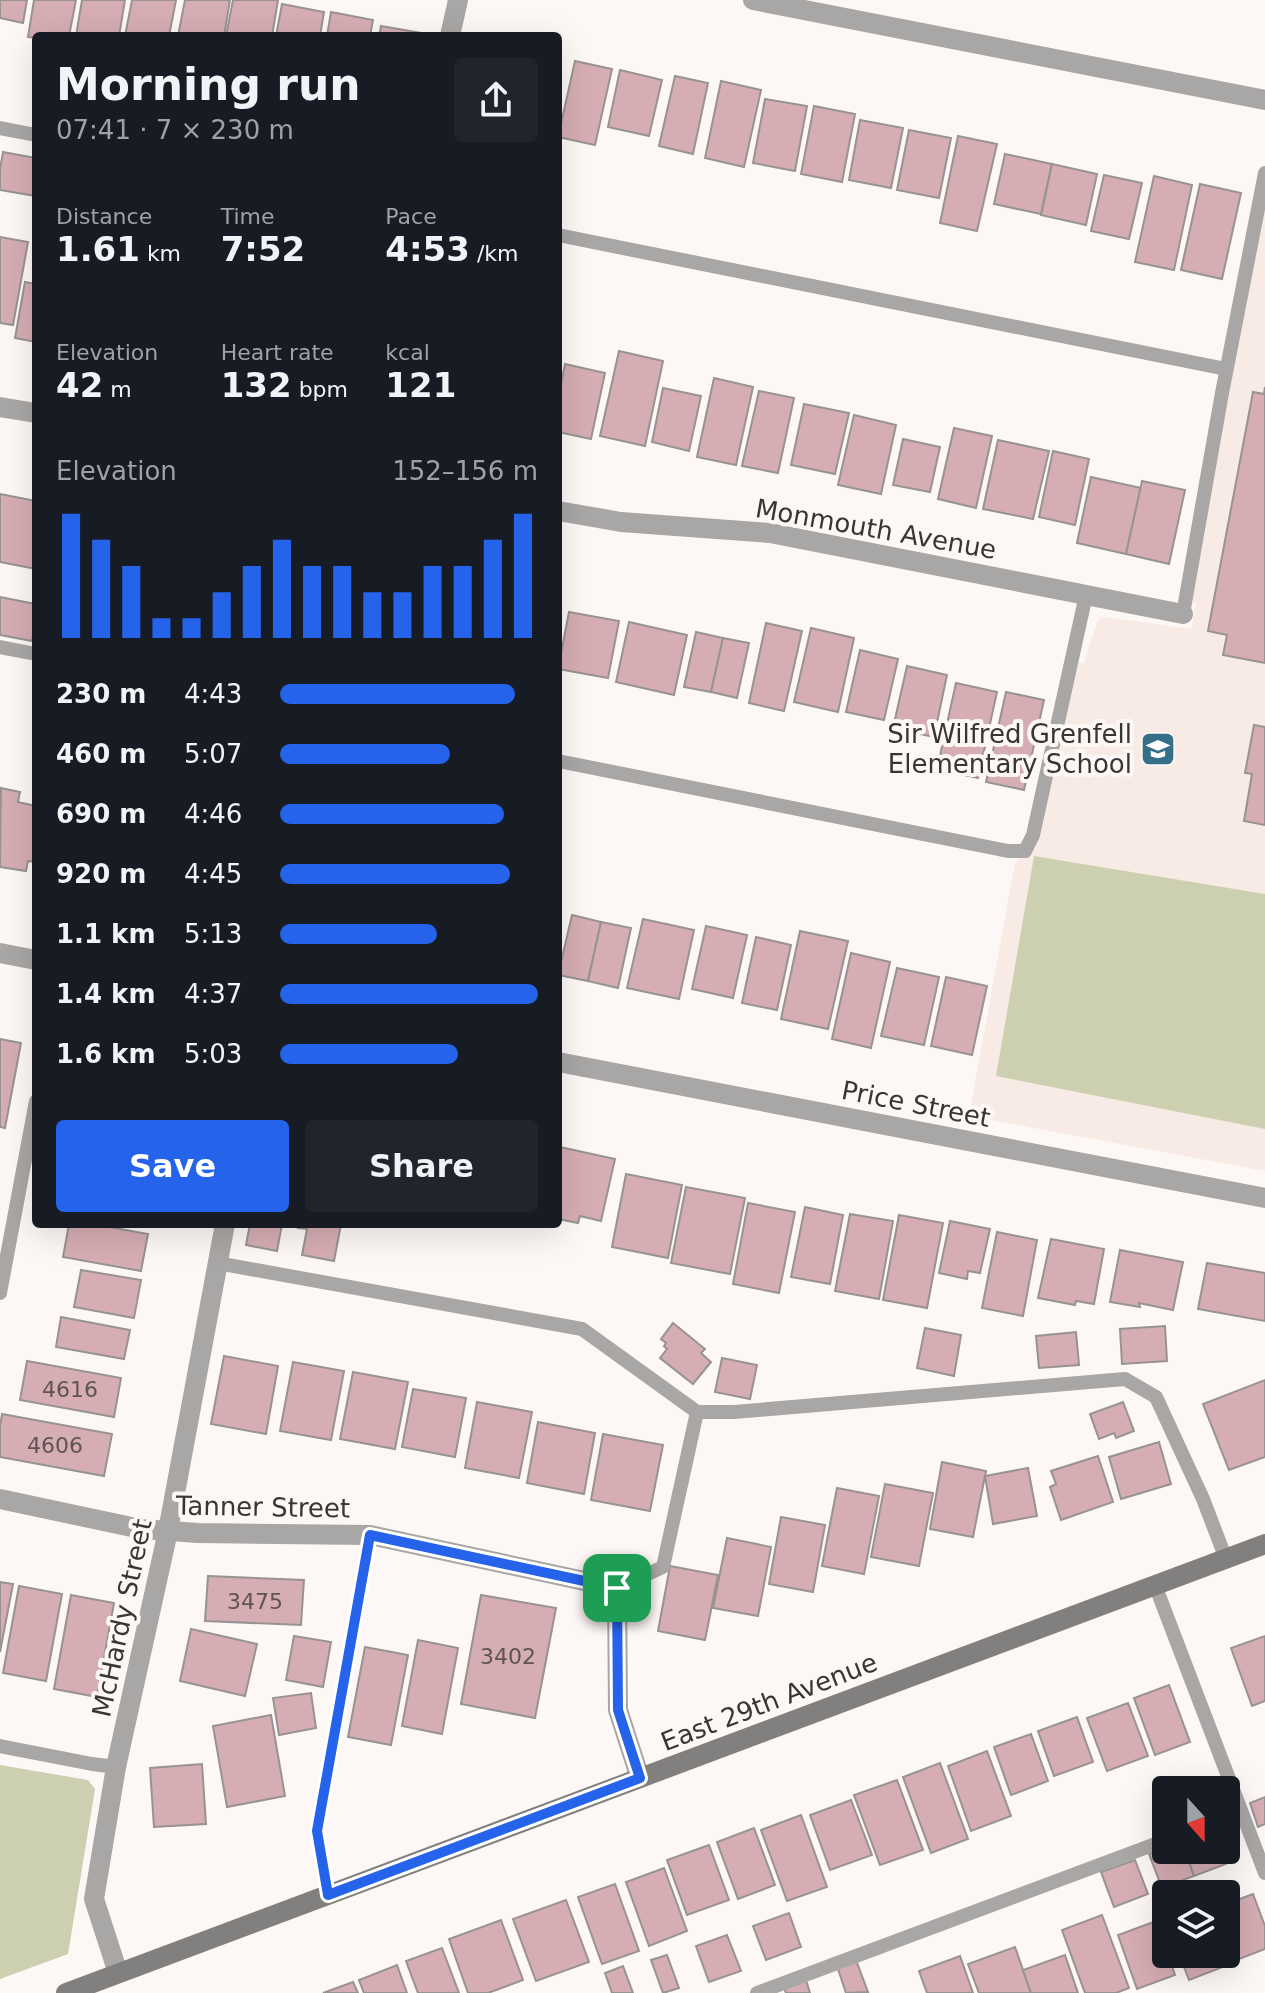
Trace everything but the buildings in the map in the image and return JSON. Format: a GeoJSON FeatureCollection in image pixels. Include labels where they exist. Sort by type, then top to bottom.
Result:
{"type":"FeatureCollection","features":[{"type":"Feature","properties":{"kind":"street"},"geometry":{"type":"LineString","coordinates":[[451,32],[458,0]]}},
{"type":"Feature","properties":{"kind":"street"},"geometry":{"type":"LineString","coordinates":[[753,0],[1265,100]]}},
{"type":"Feature","properties":{"kind":"street"},"geometry":{"type":"LineString","coordinates":[[0,409],[32,413]]}},
{"type":"Feature","properties":{"kind":"street","name":"Monmouth Avenue"},"geometry":{"type":"LineString","coordinates":[[562,512],[621,522],[770,533],[1183,614]]}},
{"type":"Feature","properties":{"kind":"street"},"geometry":{"type":"LineString","coordinates":[[0,953],[32,959]]}},
{"type":"Feature","properties":{"kind":"street","name":"Price Street"},"geometry":{"type":"LineString","coordinates":[[562,1063],[1265,1198]]}},
{"type":"Feature","properties":{"kind":"street","name":"McHardy Street"},"geometry":{"type":"LineString","coordinates":[[118,1973],[94,1899],[116,1767],[168,1531],[224,1228]]}},
{"type":"Feature","properties":{"kind":"street","name":"Tanner Street"},"geometry":{"type":"LineString","coordinates":[[0,1499],[141,1529],[370,1535],[617,1588]]}},
{"type":"Feature","properties":{"kind":"street","name":"East 29th Avenue"},"geometry":{"type":"LineString","coordinates":[[66,1993],[1265,1544]]}},
{"type":"Feature","properties":{"kind":"street"},"geometry":{"type":"LineString","coordinates":[[617,1588],[618,1710],[640,1778]]}},
{"type":"Feature","properties":{"kind":"lane"},"geometry":{"type":"LineString","coordinates":[[0,128],[32,134]]}},
{"type":"Feature","properties":{"kind":"lane"},"geometry":{"type":"LineString","coordinates":[[1183,614],[1226,369],[1265,173]]}},
{"type":"Feature","properties":{"kind":"lane"},"geometry":{"type":"LineString","coordinates":[[562,236],[1226,369]]}},
{"type":"Feature","properties":{"kind":"lane"},"geometry":{"type":"LineString","coordinates":[[562,762],[1008,851],[1025,851],[1033,835],[1086,595]]}},
{"type":"Feature","properties":{"kind":"lane"},"geometry":{"type":"LineString","coordinates":[[0,647],[32,653]]}},
{"type":"Feature","properties":{"kind":"lane"},"geometry":{"type":"LineString","coordinates":[[0,1293],[6,1232],[32,1118]]}},
{"type":"Feature","properties":{"kind":"lane"},"geometry":{"type":"LineString","coordinates":[[217,1263],[582,1329],[697,1412],[734,1412],[1125,1379],[1156,1397],[1203,1499],[1226,1559]]}},
{"type":"Feature","properties":{"kind":"lane"},"geometry":{"type":"LineString","coordinates":[[617,1588],[663,1567],[697,1412]]}},
{"type":"Feature","properties":{"kind":"lane"},"geometry":{"type":"LineString","coordinates":[[328,1895],[317,1831],[370,1535]]}},
{"type":"Feature","properties":{"kind":"lane"},"geometry":{"type":"LineString","coordinates":[[1155,1585],[1265,1873]]}},
{"type":"Feature","properties":{"kind":"lane"},"geometry":{"type":"LineString","coordinates":[[0,1746],[116,1767]]}},
{"type":"Feature","properties":{"kind":"lane"},"geometry":{"type":"LineString","coordinates":[[757,1993],[1152,1845]]}},
{"type":"Feature","properties":{"kind":"shaded area","name":"Sir Wilfred Grenfell Elementary School"},"geometry":{"type":"Polygon","coordinates":[[[1265,173],[1265,1171],[969,1116],[1015,863],[1025,851],[1070,661],[1084,663],[1101,617],[1191,629],[1196,603],[1185,601],[1265,173]]]}},
{"type":"Feature","properties":{"kind":"green space"},"geometry":{"type":"Polygon","coordinates":[[[1034,856],[1265,894],[1265,1129],[996,1076],[1034,856]]]}},
{"type":"Feature","properties":{"kind":"green space"},"geometry":{"type":"Polygon","coordinates":[[[0,1765],[88,1780],[95,1789],[68,1954],[0,1979],[0,1765]]]}},
{"type":"Feature","properties":{"kind":"place","name":"Sir Wilfred Grenfell Elementary School"},"geometry":{"type":"Point","coordinates":[1158,749]}},
{"type":"Feature","properties":{"kind":"route"},"geometry":{"type":"LineString","coordinates":[[370,1535],[617,1588],[618,1710],[640,1778],[328,1895],[317,1831],[370,1535]]}}]}
